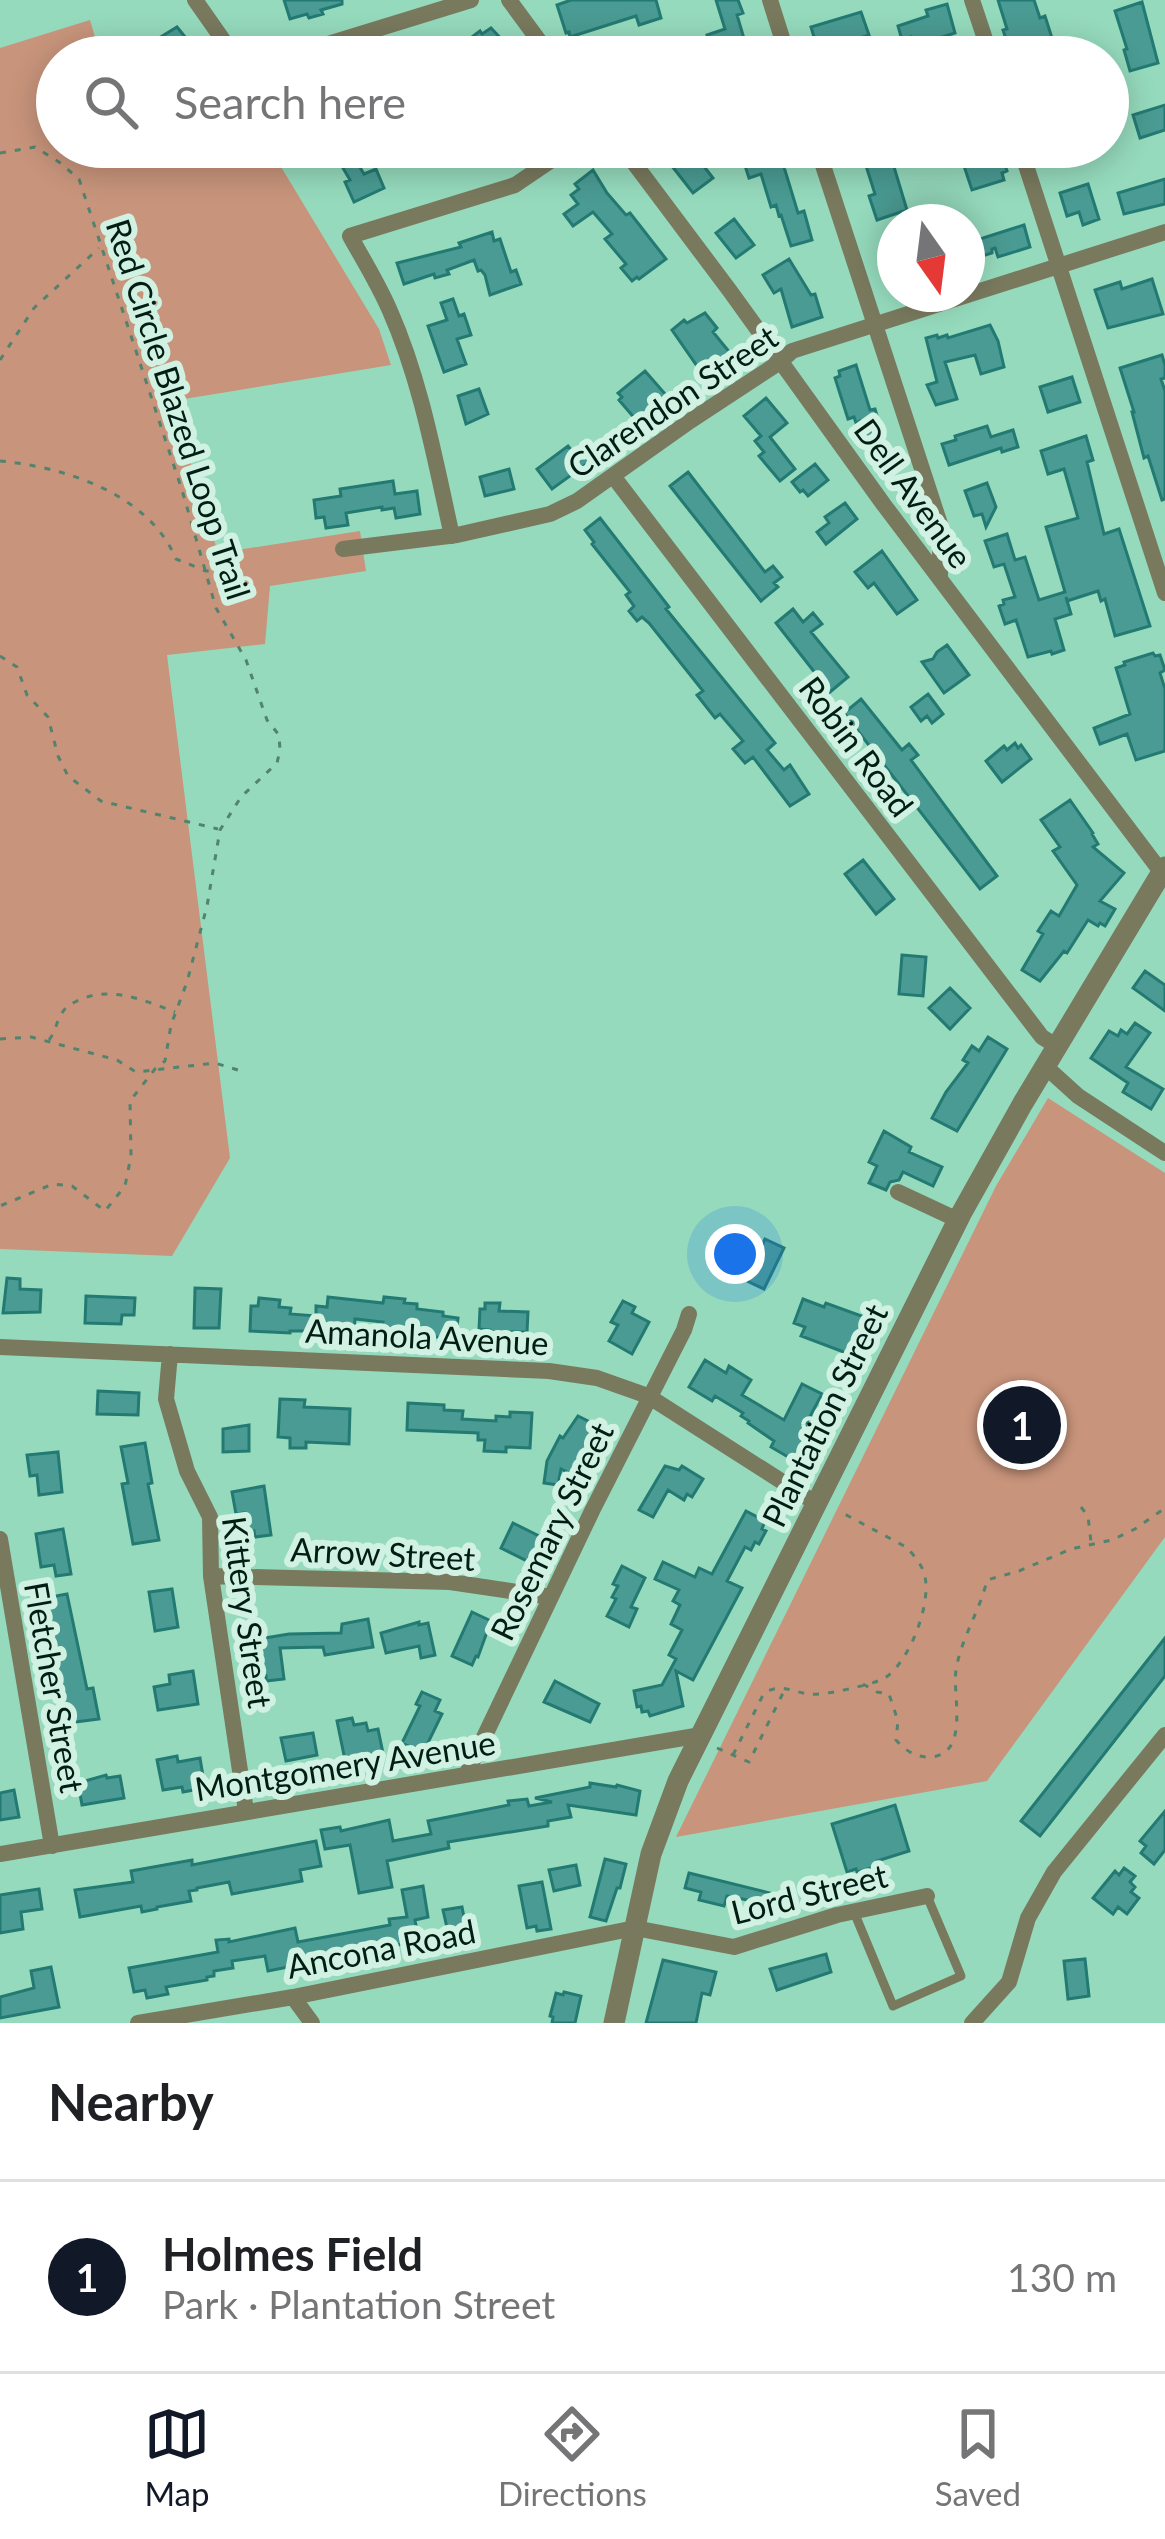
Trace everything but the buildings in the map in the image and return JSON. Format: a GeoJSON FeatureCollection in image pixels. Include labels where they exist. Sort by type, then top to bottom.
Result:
{"type":"FeatureCollection","features":[{"type":"Feature","properties":{"kind":"street"},"geometry":{"type":"LineString","coordinates":[[196,0],[221,36]]}},
{"type":"Feature","properties":{"kind":"street"},"geometry":{"type":"LineString","coordinates":[[354,36],[471,0]]}},
{"type":"Feature","properties":{"kind":"street"},"geometry":{"type":"LineString","coordinates":[[508,0],[535,36]]}},
{"type":"Feature","properties":{"kind":"street"},"geometry":{"type":"LineString","coordinates":[[770,0],[781,36]]}},
{"type":"Feature","properties":{"kind":"street"},"geometry":{"type":"LineString","coordinates":[[972,0],[984,36]]}},
{"type":"Feature","properties":{"kind":"street"},"geometry":{"type":"LineString","coordinates":[[452,536],[403,344],[350,236],[515,185],[540,168]]}},
{"type":"Feature","properties":{"kind":"street","name":"Dell Avenue"},"geometry":{"type":"LineString","coordinates":[[638,168],[940,580],[1163,870]]}},
{"type":"Feature","properties":{"kind":"street"},"geometry":{"type":"LineString","coordinates":[[824,168],[940,524],[940,580]]}},
{"type":"Feature","properties":{"kind":"street"},"geometry":{"type":"LineString","coordinates":[[1027,168],[1165,593]]}},
{"type":"Feature","properties":{"kind":"street","name":"Clarendon Street"},"geometry":{"type":"LineString","coordinates":[[344,549],[452,536],[550,514],[578,501],[792,351],[1165,232]]}},
{"type":"Feature","properties":{"kind":"street","name":"Robin Road"},"geometry":{"type":"LineString","coordinates":[[613,476],[1042,1037],[1058,1047]]}},
{"type":"Feature","properties":{"kind":"street","name":"Plantation Street"},"geometry":{"type":"LineString","coordinates":[[614,2023],[657,1834],[677,1781],[708,1741],[817,1504],[958,1220],[1163,870]]}},
{"type":"Feature","properties":{"kind":"street"},"geometry":{"type":"LineString","coordinates":[[1046,1067],[1078,1096],[1165,1153]]}},
{"type":"Feature","properties":{"kind":"street"},"geometry":{"type":"LineString","coordinates":[[898,1192],[958,1220]]}},
{"type":"Feature","properties":{"kind":"street","name":"Rosemary Street"},"geometry":{"type":"LineString","coordinates":[[466,1775],[689,1314]]}},
{"type":"Feature","properties":{"kind":"street","name":"Amanola Avenue"},"geometry":{"type":"LineString","coordinates":[[0,1347],[550,1371],[609,1381],[650,1397],[817,1504]]}},
{"type":"Feature","properties":{"kind":"street","name":"Kittery Street"},"geometry":{"type":"LineString","coordinates":[[170,1354],[166,1399],[187,1471],[210,1517],[212,1576],[246,1811]]}},
{"type":"Feature","properties":{"kind":"street","name":"Fletcher Street"},"geometry":{"type":"LineString","coordinates":[[0,1539],[52,1846]]}},
{"type":"Feature","properties":{"kind":"street","name":"Arrow Street"},"geometry":{"type":"LineString","coordinates":[[212,1576],[450,1582],[551,1597]]}},
{"type":"Feature","properties":{"kind":"street"},"geometry":{"type":"LineString","coordinates":[[972,2023],[1009,1982],[1028,1918],[1048,1882],[1165,1735]]}},
{"type":"Feature","properties":{"kind":"street","name":"Montgomery Avenue"},"geometry":{"type":"LineString","coordinates":[[0,1854],[466,1775],[708,1741]]}},
{"type":"Feature","properties":{"kind":"street","name":"Lord Street"},"geometry":{"type":"LineString","coordinates":[[635,1928],[734,1947],[928,1896]]}},
{"type":"Feature","properties":{"kind":"street","name":"Ancona Road"},"geometry":{"type":"LineString","coordinates":[[138,2023],[635,1928]]}},
{"type":"Feature","properties":{"kind":"street"},"geometry":{"type":"LineString","coordinates":[[293,1997],[312,2023]]}},
{"type":"Feature","properties":{"kind":"lane"},"geometry":{"type":"LineString","coordinates":[[854,1912],[893,2006],[962,1976],[928,1896]]}},
{"type":"Feature","properties":{"kind":"path","name":"Red Circle Blazed Loop Trail"},"geometry":{"type":"LineString","coordinates":[[0,153],[36,148]]}},
{"type":"Feature","properties":{"kind":"path","name":"Red Circle Blazed Loop Trail"},"geometry":{"type":"LineString","coordinates":[[0,1205],[53,1184],[72,1186],[105,1211],[125,1186],[131,1156],[130,1102],[165,1061],[207,906],[220,830],[241,797],[277,763],[280,750],[279,735],[267,720],[246,660],[215,608],[79,179],[66,168]]}},
{"type":"Feature","properties":{"kind":"path"},"geometry":{"type":"LineString","coordinates":[[0,360],[34,308],[101,247]]}},
{"type":"Feature","properties":{"kind":"path"},"geometry":{"type":"LineString","coordinates":[[0,461],[32,464],[75,477],[147,515],[176,559],[206,571],[238,571]]}},
{"type":"Feature","properties":{"kind":"path"},"geometry":{"type":"LineString","coordinates":[[0,656],[17,667],[27,695],[48,717],[68,776],[101,801],[220,830]]}},
{"type":"Feature","properties":{"kind":"path"},"geometry":{"type":"LineString","coordinates":[[48,1041],[69,1005],[90,995],[140,998],[175,1012]]}},
{"type":"Feature","properties":{"kind":"path"},"geometry":{"type":"LineString","coordinates":[[0,1039],[48,1041],[117,1060],[136,1072],[215,1063],[241,1071]]}},
{"type":"Feature","properties":{"kind":"path"},"geometry":{"type":"LineString","coordinates":[[1081,1507],[1088,1516],[1091,1544]]}},
{"type":"Feature","properties":{"kind":"path"},"geometry":{"type":"LineString","coordinates":[[863,1684],[889,1694],[898,1721],[896,1740],[914,1755],[935,1757],[945,1751],[957,1729],[954,1671],[987,1580],[1071,1549],[1112,1540],[1165,1508]]}},
{"type":"Feature","properties":{"kind":"path"},"geometry":{"type":"LineString","coordinates":[[734,1755],[764,1693],[785,1688],[810,1694],[888,1676],[901,1662],[920,1624],[924,1571],[906,1547],[839,1511]]}},
{"type":"Feature","properties":{"kind":"path"},"geometry":{"type":"LineString","coordinates":[[708,1741],[749,1762],[785,1688]]}},
{"type":"Feature","properties":{"kind":"shaded area"},"geometry":{"type":"Polygon","coordinates":[[[90,20],[95,36],[39,36],[90,20]]]}},
{"type":"Feature","properties":{"kind":"shaded area"},"geometry":{"type":"Polygon","coordinates":[[[36,37],[36,168],[282,168],[379,329],[391,365],[172,401],[218,553],[360,531],[366,571],[270,586],[265,644],[167,655],[230,1158],[172,1256],[0,1249],[0,48],[36,37]]]}},
{"type":"Feature","properties":{"kind":"shaded area"},"geometry":{"type":"Polygon","coordinates":[[[1048,1098],[1165,1173],[1165,1537],[987,1781],[676,1837],[996,1186],[1048,1098]]]}},
{"type":"Feature","properties":{"kind":"place","name":"Holmes Field"},"geometry":{"type":"Point","coordinates":[1022,1425]}}]}
